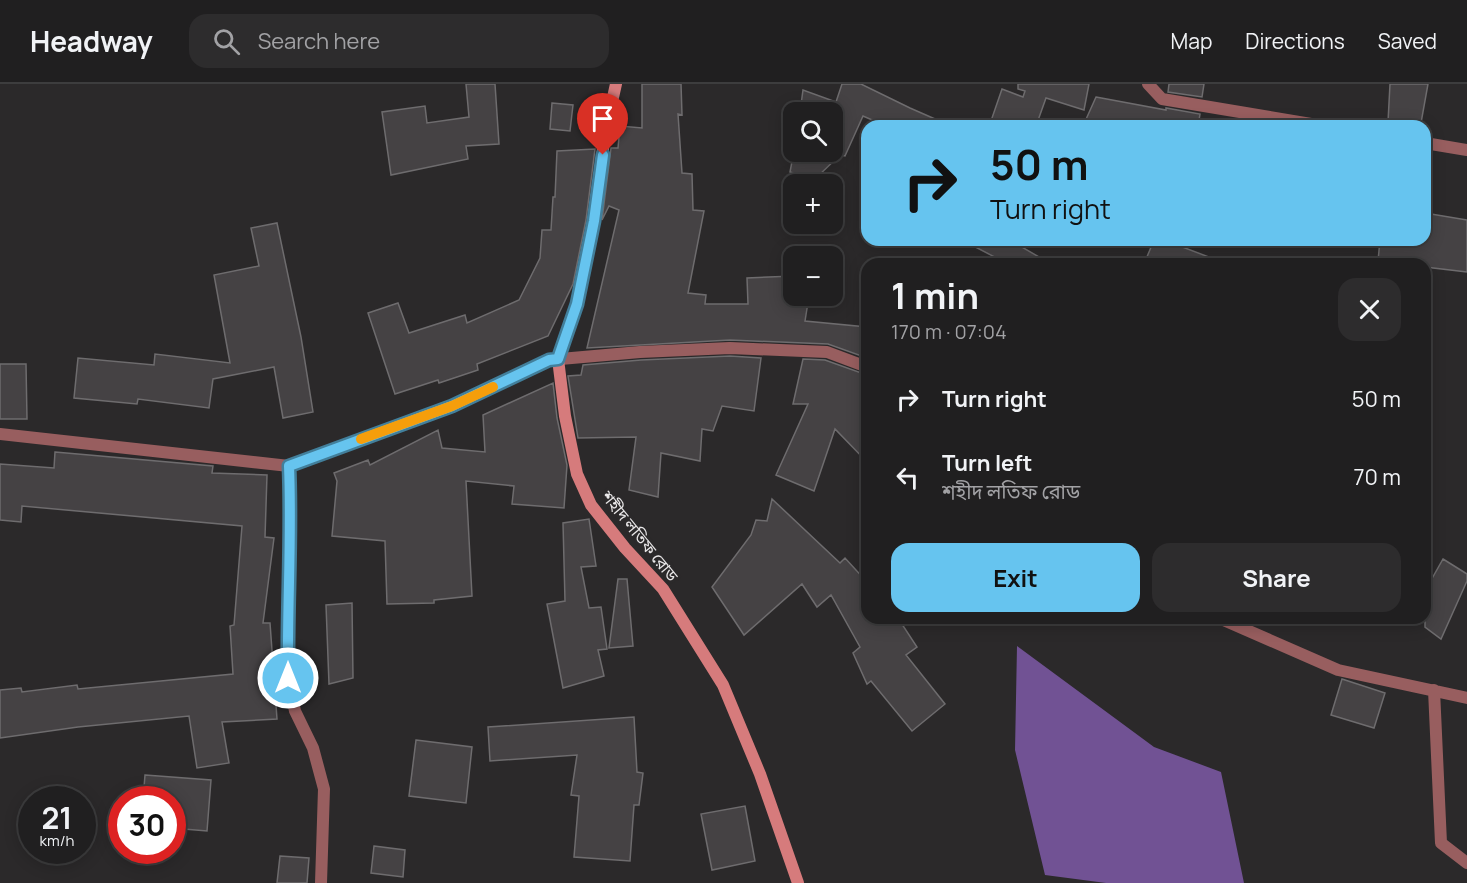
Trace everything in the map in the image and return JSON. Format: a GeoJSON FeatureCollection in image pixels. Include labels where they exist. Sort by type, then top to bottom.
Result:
{"type":"FeatureCollection","features":[{"type":"Feature","properties":{"kind":"street","name":"শহীদ লতিফ রোড"},"geometry":{"type":"LineString","coordinates":[[616,84],[605,133],[588,252],[577,304],[558,359],[565,416],[577,474],[591,505],[663,589],[723,685],[760,774],[798,883]]}},
{"type":"Feature","properties":{"kind":"street"},"geometry":{"type":"LineString","coordinates":[[1148,84],[1162,99],[1287,120]]}},
{"type":"Feature","properties":{"kind":"street"},"geometry":{"type":"LineString","coordinates":[[1431,144],[1467,150]]}},
{"type":"Feature","properties":{"kind":"street"},"geometry":{"type":"LineString","coordinates":[[0,434],[289,466],[452,406],[549,360],[640,352],[741,348],[827,352],[861,366]]}},
{"type":"Feature","properties":{"kind":"street"},"geometry":{"type":"LineString","coordinates":[[289,466],[291,523],[288,678],[295,711],[313,748],[324,789],[321,883]]}},
{"type":"Feature","properties":{"kind":"street"},"geometry":{"type":"LineString","coordinates":[[1233,624],[1338,670],[1467,698]]}},
{"type":"Feature","properties":{"kind":"street"},"geometry":{"type":"LineString","coordinates":[[1434,690],[1441,843],[1467,862]]}},
{"type":"Feature","properties":{"kind":"shaded area"},"geometry":{"type":"Polygon","coordinates":[[[1017,646],[1154,747],[1221,772],[1244,883],[1106,883],[1045,875],[1015,750],[1017,646]]]}},
{"type":"Feature","properties":{"kind":"building"},"geometry":{"type":"Polygon","coordinates":[[[466,84],[495,84],[499,144],[466,146],[468,159],[391,175],[382,112],[425,106],[427,123],[469,117],[466,84]]]}},
{"type":"Feature","properties":{"kind":"building"},"geometry":{"type":"Polygon","coordinates":[[[642,84],[681,84],[682,115],[678,114],[682,173],[692,174],[693,210],[704,211],[688,293],[706,295],[705,304],[748,304],[747,278],[783,276],[783,306],[807,306],[805,321],[861,326],[861,356],[828,344],[730,340],[587,348],[619,210],[609,206],[602,220],[611,148],[618,148],[620,126],[642,128],[642,84]]]}},
{"type":"Feature","properties":{"kind":"building"},"geometry":{"type":"Polygon","coordinates":[[[842,84],[861,84],[937,120],[872,120],[863,116],[845,156],[843,156],[843,102],[836,102],[842,84]]]}},
{"type":"Feature","properties":{"kind":"building"},"geometry":{"type":"Polygon","coordinates":[[[1018,84],[1089,84],[1084,110],[1046,98],[1038,120],[992,118],[1002,89],[1023,97],[1025,91],[1018,89],[1018,84]]]}},
{"type":"Feature","properties":{"kind":"building"},"geometry":{"type":"Polygon","coordinates":[[[1169,84],[1204,84],[1202,97],[1168,92],[1169,84]]]}},
{"type":"Feature","properties":{"kind":"building"},"geometry":{"type":"Polygon","coordinates":[[[1390,84],[1428,84],[1422,120],[1388,120],[1390,84]]]}},
{"type":"Feature","properties":{"kind":"building"},"geometry":{"type":"Polygon","coordinates":[[[803,90],[836,102],[801,102],[803,90]]]}},
{"type":"Feature","properties":{"kind":"building"},"geometry":{"type":"Polygon","coordinates":[[[1096,97],[1200,114],[1199,120],[1086,120],[1096,97]]]}},
{"type":"Feature","properties":{"kind":"building"},"geometry":{"type":"Polygon","coordinates":[[[552,103],[573,105],[570,131],[550,129],[552,103]]]}},
{"type":"Feature","properties":{"kind":"building"},"geometry":{"type":"Polygon","coordinates":[[[595,149],[586,220],[573,284],[548,336],[477,364],[478,370],[395,394],[368,313],[398,303],[409,333],[465,315],[467,323],[519,300],[540,258],[542,230],[551,230],[557,151],[595,149]]]}},
{"type":"Feature","properties":{"kind":"building"},"geometry":{"type":"Polygon","coordinates":[[[792,162],[833,162],[820,174],[790,172],[792,162]]]}},
{"type":"Feature","properties":{"kind":"building"},"geometry":{"type":"Polygon","coordinates":[[[1431,214],[1467,220],[1467,272],[1431,268],[1431,258],[1378,258],[1379,246],[1431,246],[1431,214]]]}},
{"type":"Feature","properties":{"kind":"building"},"geometry":{"type":"Polygon","coordinates":[[[277,223],[301,337],[313,412],[283,418],[274,367],[213,379],[209,408],[138,399],[137,404],[74,398],[78,358],[154,365],[155,354],[230,363],[214,275],[259,266],[251,228],[277,223]]]}},
{"type":"Feature","properties":{"kind":"building"},"geometry":{"type":"Polygon","coordinates":[[[974,246],[1020,246],[1041,258],[996,258],[974,246]]]}},
{"type":"Feature","properties":{"kind":"building"},"geometry":{"type":"Polygon","coordinates":[[[1152,246],[1180,246],[1211,258],[1146,258],[1152,246]]]}},
{"type":"Feature","properties":{"kind":"building"},"geometry":{"type":"Polygon","coordinates":[[[730,356],[761,358],[754,411],[722,406],[713,431],[702,429],[700,461],[661,453],[658,497],[629,490],[636,437],[578,438],[568,376],[581,375],[583,365],[730,356]]]}},
{"type":"Feature","properties":{"kind":"building"},"geometry":{"type":"Polygon","coordinates":[[[803,359],[825,360],[861,373],[861,456],[835,429],[814,491],[776,475],[808,404],[793,404],[803,359]]]}},
{"type":"Feature","properties":{"kind":"building"},"geometry":{"type":"Polygon","coordinates":[[[0,364],[26,364],[27,419],[0,419],[0,364]]]}},
{"type":"Feature","properties":{"kind":"building"},"geometry":{"type":"Polygon","coordinates":[[[553,383],[557,418],[567,465],[564,508],[512,504],[514,486],[466,481],[472,596],[434,600],[434,603],[387,604],[385,541],[332,536],[337,481],[334,473],[368,460],[370,465],[438,430],[442,448],[485,452],[483,415],[553,383]]]}},
{"type":"Feature","properties":{"kind":"building"},"geometry":{"type":"Polygon","coordinates":[[[55,452],[213,466],[212,473],[267,475],[265,537],[274,538],[263,623],[270,623],[277,719],[222,722],[229,763],[197,768],[189,716],[78,727],[0,738],[0,690],[21,688],[22,692],[77,685],[78,689],[233,674],[230,626],[234,625],[242,526],[22,506],[21,522],[0,520],[0,464],[54,468],[55,452]]]}},
{"type":"Feature","properties":{"kind":"building"},"geometry":{"type":"Polygon","coordinates":[[[772,499],[840,563],[845,558],[861,575],[861,624],[902,624],[917,647],[906,655],[945,704],[912,731],[871,681],[867,684],[853,653],[860,647],[831,595],[817,607],[802,584],[744,635],[712,587],[751,535],[756,520],[767,521],[772,499]]]}},
{"type":"Feature","properties":{"kind":"building"},"geometry":{"type":"Polygon","coordinates":[[[589,519],[596,566],[581,567],[589,608],[601,607],[607,649],[598,650],[604,676],[563,688],[547,604],[565,601],[563,523],[589,519]]]}},
{"type":"Feature","properties":{"kind":"building"},"geometry":{"type":"Polygon","coordinates":[[[1443,559],[1467,574],[1467,581],[1441,639],[1425,627],[1425,624],[1431,624],[1431,580],[1443,559]]]}},
{"type":"Feature","properties":{"kind":"building"},"geometry":{"type":"Polygon","coordinates":[[[618,579],[627,579],[633,646],[609,648],[618,579]]]}},
{"type":"Feature","properties":{"kind":"building"},"geometry":{"type":"Polygon","coordinates":[[[352,603],[353,678],[329,684],[326,605],[352,603]]]}},
{"type":"Feature","properties":{"kind":"building"},"geometry":{"type":"Polygon","coordinates":[[[1342,679],[1385,693],[1374,728],[1331,715],[1342,679]]]}},
{"type":"Feature","properties":{"kind":"building"},"geometry":{"type":"Polygon","coordinates":[[[634,717],[637,772],[643,773],[639,805],[634,805],[630,861],[574,857],[579,796],[571,795],[577,755],[490,761],[488,727],[634,717]]]}},
{"type":"Feature","properties":{"kind":"building"},"geometry":{"type":"Polygon","coordinates":[[[416,740],[472,747],[466,803],[409,796],[416,740]]]}},
{"type":"Feature","properties":{"kind":"building"},"geometry":{"type":"Polygon","coordinates":[[[145,775],[211,780],[207,831],[186,829],[186,786],[144,786],[145,775]]]}},
{"type":"Feature","properties":{"kind":"building"},"geometry":{"type":"Polygon","coordinates":[[[745,806],[755,861],[712,870],[701,814],[745,806]]]}},
{"type":"Feature","properties":{"kind":"building"},"geometry":{"type":"Polygon","coordinates":[[[374,846],[405,850],[403,877],[371,873],[374,846]]]}},
{"type":"Feature","properties":{"kind":"building"},"geometry":{"type":"Polygon","coordinates":[[[280,856],[309,858],[307,883],[277,883],[280,856]]]}},
{"type":"Feature","properties":{"kind":"slow traffic"},"geometry":{"type":"LineString","coordinates":[[361,439],[452,406],[493,387]]}},
{"type":"Feature","properties":{"kind":"route"},"geometry":{"type":"LineString","coordinates":[[288,678],[291,523],[289,466],[452,406],[549,360],[558,359],[577,304],[594,221],[603,155]]}}]}
